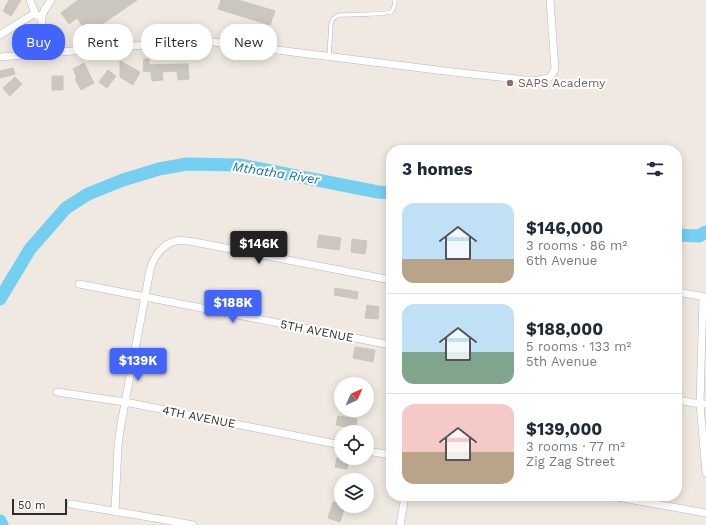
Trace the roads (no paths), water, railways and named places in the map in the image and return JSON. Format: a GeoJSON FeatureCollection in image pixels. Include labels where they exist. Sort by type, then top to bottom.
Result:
{"type":"FeatureCollection","features":[{"type":"Feature","properties":{"kind":"street"},"geometry":{"type":"LineString","coordinates":[[30,0],[35,13],[41,20]]}},
{"type":"Feature","properties":{"kind":"street"},"geometry":{"type":"LineString","coordinates":[[41,24],[44,11],[51,0]]}},
{"type":"Feature","properties":{"kind":"street"},"geometry":{"type":"LineString","coordinates":[[65,51],[204,41],[516,79],[544,79],[551,76],[555,69],[550,0]]}},
{"type":"Feature","properties":{"kind":"street"},"geometry":{"type":"LineString","coordinates":[[0,35],[35,13]]}},
{"type":"Feature","properties":{"kind":"street"},"geometry":{"type":"LineString","coordinates":[[0,57],[12,56]]}},
{"type":"Feature","properties":{"kind":"street"},"geometry":{"type":"LineString","coordinates":[[116,512],[118,445],[125,402],[151,265],[157,254],[163,248],[176,241],[189,241],[386,279]]}},
{"type":"Feature","properties":{"kind":"street","name":"5TH AVENUE"},"geometry":{"type":"LineString","coordinates":[[79,284],[386,344]]}},
{"type":"Feature","properties":{"kind":"street"},"geometry":{"type":"LineString","coordinates":[[682,293],[704,297],[703,404],[706,473]]}},
{"type":"Feature","properties":{"kind":"street","name":"4TH AVENUE"},"geometry":{"type":"LineString","coordinates":[[57,392],[125,402],[334,444]]}},
{"type":"Feature","properties":{"kind":"street"},"geometry":{"type":"LineString","coordinates":[[682,401],[703,404]]}},
{"type":"Feature","properties":{"kind":"street"},"geometry":{"type":"LineString","coordinates":[[374,451],[386,454]]}},
{"type":"Feature","properties":{"kind":"street"},"geometry":{"type":"LineString","coordinates":[[400,525],[404,501]]}},
{"type":"Feature","properties":{"kind":"street"},"geometry":{"type":"LineString","coordinates":[[639,501],[706,513]]}},
{"type":"Feature","properties":{"kind":"street"},"geometry":{"type":"LineString","coordinates":[[71,504],[160,522],[192,525]]}},
{"type":"Feature","properties":{"kind":"lane"},"geometry":{"type":"LineString","coordinates":[[329,56],[331,24],[336,16],[386,14],[391,12],[393,9],[395,0]]}},
{"type":"Feature","properties":{"kind":"waterway","name":"Mthatha River"},"geometry":{"type":"LineString","coordinates":[[0,299],[30,249],[66,208],[88,194],[123,180],[159,169],[187,164],[240,165],[386,193]]}},
{"type":"Feature","properties":{"kind":"waterway","name":"Mthatha River"},"geometry":{"type":"LineString","coordinates":[[682,235],[699,236],[706,232]]}},
{"type":"Feature","properties":{"kind":"waterway","name":"Mthatha River"},"geometry":{"type":"LineString","coordinates":[[0,521],[2,525]]}},
{"type":"Feature","properties":{"kind":"place","name":"SAPS Academy"},"geometry":{"type":"Point","coordinates":[510,83]}}]}
